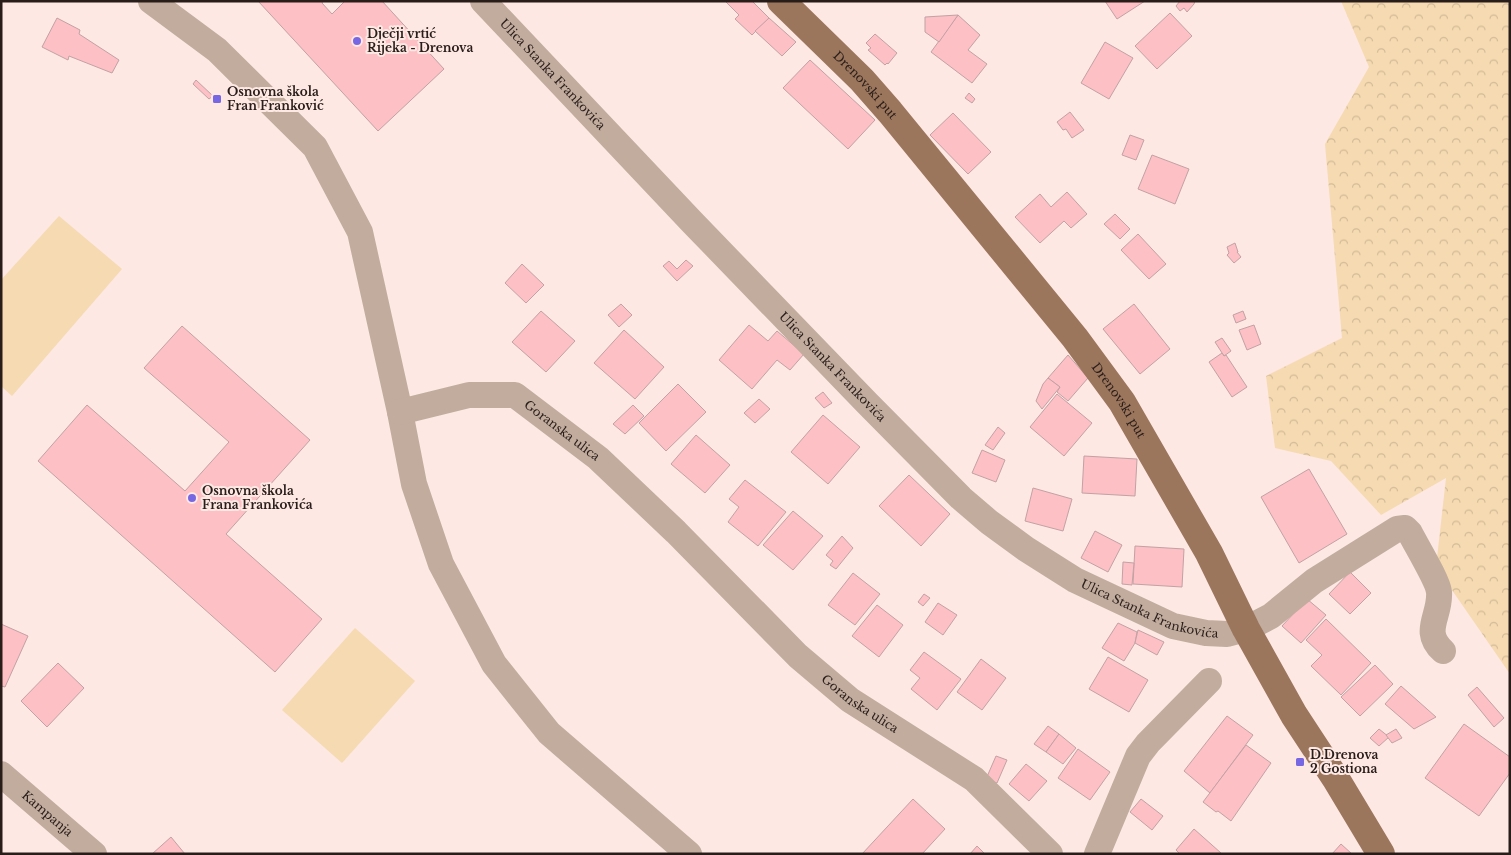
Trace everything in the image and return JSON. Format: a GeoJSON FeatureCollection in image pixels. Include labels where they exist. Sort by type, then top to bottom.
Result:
{"type":"FeatureCollection","features":[{"type":"Feature","properties":{"kind":"main road","name":"Drenovski put"},"geometry":{"type":"LineString","coordinates":[[781,1],[862,80],[884,105],[1075,338],[1122,402],[1209,553],[1246,629],[1294,714],[1336,779],[1380,854]]}},
{"type":"Feature","properties":{"kind":"street"},"geometry":{"type":"LineString","coordinates":[[151,1],[217,50],[315,147],[360,232],[414,484],[441,564],[494,664],[549,734],[689,854]]}},
{"type":"Feature","properties":{"kind":"street","name":"Ulica Stanka Frankovića"},"geometry":{"type":"LineString","coordinates":[[483,1],[692,222],[961,498],[989,522],[1026,549],[1075,580],[1164,622],[1206,633],[1227,634],[1246,629],[1271,616],[1314,581],[1398,529],[1405,528],[1410,533],[1439,590],[1439,602],[1432,627],[1436,644],[1443,650]]}},
{"type":"Feature","properties":{"kind":"street","name":"Goranska ulica"},"geometry":{"type":"LineString","coordinates":[[400,412],[469,395],[515,395],[598,458],[676,532],[798,656],[850,700],[974,779],[1050,854]]}},
{"type":"Feature","properties":{"kind":"street"},"geometry":{"type":"LineString","coordinates":[[1097,854],[1138,756],[1148,743],[1209,681]]}},
{"type":"Feature","properties":{"kind":"street","name":"Kampanja"},"geometry":{"type":"LineString","coordinates":[[1,774],[94,854]]}},
{"type":"Feature","properties":{"kind":"green space"},"geometry":{"type":"Polygon","coordinates":[[[1341,1],[1510,1],[1510,674],[1436,567],[1446,478],[1381,515],[1331,461],[1275,448],[1266,376],[1342,338],[1325,144],[1369,67],[1341,1]]]}},
{"type":"Feature","properties":{"kind":"green space"},"geometry":{"type":"Polygon","coordinates":[[[59,216],[122,269],[12,396],[1,386],[1,280],[59,216]]]}},
{"type":"Feature","properties":{"kind":"green space"},"geometry":{"type":"Polygon","coordinates":[[[355,628],[415,681],[342,763],[282,710],[355,628]]]}},
{"type":"Feature","properties":{"kind":"building","name":"Dječji vrtić Rijeka - Drenova"},"geometry":{"type":"Polygon","coordinates":[[[258,1],[323,1],[322,3],[332,14],[345,1],[382,1],[444,69],[378,131],[258,1]]]}},
{"type":"Feature","properties":{"kind":"building"},"geometry":{"type":"Polygon","coordinates":[[[727,1],[752,1],[769,18],[752,35],[735,19],[739,15],[727,1]]]}},
{"type":"Feature","properties":{"kind":"building"},"geometry":{"type":"Polygon","coordinates":[[[1105,1],[1145,1],[1117,19],[1105,1]]]}},
{"type":"Feature","properties":{"kind":"building"},"geometry":{"type":"Polygon","coordinates":[[[1180,1],[1195,1],[1187,12],[1184,8],[1180,11],[1176,6],[1180,1]]]}},
{"type":"Feature","properties":{"kind":"building"},"geometry":{"type":"Polygon","coordinates":[[[1170,13],[1192,36],[1157,69],[1135,46],[1170,13]]]}},
{"type":"Feature","properties":{"kind":"building"},"geometry":{"type":"Polygon","coordinates":[[[958,15],[980,35],[968,50],[987,64],[972,83],[931,52],[958,15]]]}},
{"type":"Feature","properties":{"kind":"building"},"geometry":{"type":"Polygon","coordinates":[[[958,15],[939,42],[925,32],[925,17],[958,15]]]}},
{"type":"Feature","properties":{"kind":"building"},"geometry":{"type":"Polygon","coordinates":[[[57,18],[80,30],[79,34],[119,60],[112,73],[69,56],[68,60],[42,47],[57,18]]]}},
{"type":"Feature","properties":{"kind":"building"},"geometry":{"type":"Polygon","coordinates":[[[769,18],[796,42],[782,56],[755,31],[769,18]]]}},
{"type":"Feature","properties":{"kind":"building"},"geometry":{"type":"Polygon","coordinates":[[[875,34],[897,53],[888,64],[885,65],[868,50],[871,48],[866,43],[875,34]]]}},
{"type":"Feature","properties":{"kind":"building"},"geometry":{"type":"Polygon","coordinates":[[[1105,42],[1133,58],[1109,99],[1081,83],[1105,42]]]}},
{"type":"Feature","properties":{"kind":"building"},"geometry":{"type":"Polygon","coordinates":[[[810,60],[875,120],[848,149],[783,88],[810,60]]]}},
{"type":"Feature","properties":{"kind":"building"},"geometry":{"type":"Polygon","coordinates":[[[196,80],[213,96],[209,99],[193,84],[196,80]]]}},
{"type":"Feature","properties":{"kind":"building"},"geometry":{"type":"Polygon","coordinates":[[[969,93],[975,99],[972,103],[965,98],[969,93]]]}},
{"type":"Feature","properties":{"kind":"building"},"geometry":{"type":"Polygon","coordinates":[[[1070,112],[1084,130],[1072,138],[1066,129],[1063,130],[1057,122],[1070,112]]]}},
{"type":"Feature","properties":{"kind":"building"},"geometry":{"type":"Polygon","coordinates":[[[953,113],[991,152],[968,174],[930,135],[953,113]]]}},
{"type":"Feature","properties":{"kind":"building"},"geometry":{"type":"Polygon","coordinates":[[[1130,135],[1144,140],[1136,160],[1122,155],[1130,135]]]}},
{"type":"Feature","properties":{"kind":"building"},"geometry":{"type":"Polygon","coordinates":[[[1152,155],[1189,169],[1175,204],[1138,189],[1152,155]]]}},
{"type":"Feature","properties":{"kind":"building"},"geometry":{"type":"Polygon","coordinates":[[[1067,192],[1087,214],[1071,228],[1064,221],[1040,243],[1015,217],[1040,194],[1051,207],[1067,192]]]}},
{"type":"Feature","properties":{"kind":"building"},"geometry":{"type":"Polygon","coordinates":[[[1115,214],[1130,229],[1120,239],[1104,224],[1115,214]]]}},
{"type":"Feature","properties":{"kind":"building"},"geometry":{"type":"Polygon","coordinates":[[[1138,234],[1166,264],[1149,279],[1121,250],[1138,234]]]}},
{"type":"Feature","properties":{"kind":"building"},"geometry":{"type":"Polygon","coordinates":[[[1235,243],[1237,252],[1241,257],[1234,263],[1227,255],[1229,253],[1227,247],[1235,243]]]}},
{"type":"Feature","properties":{"kind":"building"},"geometry":{"type":"Polygon","coordinates":[[[686,260],[693,266],[677,281],[663,266],[669,261],[677,269],[686,260]]]}},
{"type":"Feature","properties":{"kind":"building"},"geometry":{"type":"Polygon","coordinates":[[[522,264],[544,285],[526,303],[505,283],[522,264]]]}},
{"type":"Feature","properties":{"kind":"building"},"geometry":{"type":"Polygon","coordinates":[[[621,304],[632,315],[619,327],[608,315],[621,304]]]}},
{"type":"Feature","properties":{"kind":"building"},"geometry":{"type":"Polygon","coordinates":[[[1134,304],[1170,349],[1140,374],[1103,329],[1134,304]]]}},
{"type":"Feature","properties":{"kind":"building"},"geometry":{"type":"Polygon","coordinates":[[[541,311],[575,341],[546,372],[512,342],[541,311]]]}},
{"type":"Feature","properties":{"kind":"building"},"geometry":{"type":"Polygon","coordinates":[[[1243,311],[1246,319],[1236,323],[1233,315],[1243,311]]]}},
{"type":"Feature","properties":{"kind":"building"},"geometry":{"type":"Polygon","coordinates":[[[749,325],[768,341],[777,331],[804,354],[790,370],[777,360],[752,389],[719,360],[749,325]]]}},
{"type":"Feature","properties":{"kind":"building"},"geometry":{"type":"Polygon","coordinates":[[[1254,325],[1261,344],[1247,350],[1239,330],[1254,325]]]}},
{"type":"Feature","properties":{"kind":"building"},"geometry":{"type":"Polygon","coordinates":[[[182,326],[310,440],[226,534],[322,619],[275,672],[38,461],[87,405],[185,491],[229,442],[144,368],[182,326]]]}},
{"type":"Feature","properties":{"kind":"building"},"geometry":{"type":"Polygon","coordinates":[[[624,330],[664,367],[635,399],[594,363],[624,330]]]}},
{"type":"Feature","properties":{"kind":"building"},"geometry":{"type":"Polygon","coordinates":[[[1222,338],[1231,351],[1224,356],[1215,342],[1222,338]]]}},
{"type":"Feature","properties":{"kind":"building"},"geometry":{"type":"Polygon","coordinates":[[[1222,353],[1224,356],[1226,355],[1247,387],[1232,397],[1209,362],[1222,353]]]}},
{"type":"Feature","properties":{"kind":"building"},"geometry":{"type":"Polygon","coordinates":[[[1068,355],[1088,378],[1068,401],[1057,392],[1060,387],[1048,378],[1068,355]]]}},
{"type":"Feature","properties":{"kind":"building"},"geometry":{"type":"Polygon","coordinates":[[[1048,378],[1060,387],[1042,409],[1036,401],[1043,384],[1048,378]]]}},
{"type":"Feature","properties":{"kind":"building"},"geometry":{"type":"Polygon","coordinates":[[[678,384],[706,412],[666,451],[639,423],[678,384]]]}},
{"type":"Feature","properties":{"kind":"building"},"geometry":{"type":"Polygon","coordinates":[[[823,392],[832,403],[824,408],[815,398],[823,392]]]}},
{"type":"Feature","properties":{"kind":"building"},"geometry":{"type":"Polygon","coordinates":[[[1057,394],[1092,423],[1064,456],[1030,427],[1057,394]]]}},
{"type":"Feature","properties":{"kind":"building"},"geometry":{"type":"Polygon","coordinates":[[[759,399],[770,409],[755,423],[744,413],[759,399]]]}},
{"type":"Feature","properties":{"kind":"building"},"geometry":{"type":"Polygon","coordinates":[[[633,405],[644,416],[625,434],[613,424],[633,405]]]}},
{"type":"Feature","properties":{"kind":"building"},"geometry":{"type":"Polygon","coordinates":[[[823,415],[860,447],[828,484],[791,452],[823,415]]]}},
{"type":"Feature","properties":{"kind":"building"},"geometry":{"type":"Polygon","coordinates":[[[998,427],[1005,433],[993,450],[985,445],[998,427]]]}},
{"type":"Feature","properties":{"kind":"building"},"geometry":{"type":"Polygon","coordinates":[[[696,435],[730,465],[705,493],[671,464],[696,435]]]}},
{"type":"Feature","properties":{"kind":"building"},"geometry":{"type":"Polygon","coordinates":[[[982,450],[1005,460],[996,482],[972,473],[982,450]]]}},
{"type":"Feature","properties":{"kind":"building"},"geometry":{"type":"Polygon","coordinates":[[[1084,456],[1137,459],[1135,496],[1082,493],[1084,456]]]}},
{"type":"Feature","properties":{"kind":"building"},"geometry":{"type":"Polygon","coordinates":[[[1309,469],[1347,534],[1299,563],[1261,497],[1309,469]]]}},
{"type":"Feature","properties":{"kind":"building"},"geometry":{"type":"Polygon","coordinates":[[[909,475],[950,514],[921,546],[879,506],[909,475]]]}},
{"type":"Feature","properties":{"kind":"building"},"geometry":{"type":"Polygon","coordinates":[[[745,480],[786,512],[758,546],[728,522],[739,507],[729,499],[745,480]]]}},
{"type":"Feature","properties":{"kind":"building"},"geometry":{"type":"Polygon","coordinates":[[[1033,488],[1072,499],[1063,531],[1025,521],[1033,488]]]}},
{"type":"Feature","properties":{"kind":"building"},"geometry":{"type":"Polygon","coordinates":[[[793,511],[823,536],[793,570],[763,545],[793,511]]]}},
{"type":"Feature","properties":{"kind":"building"},"geometry":{"type":"Polygon","coordinates":[[[1095,531],[1122,545],[1108,572],[1081,558],[1095,531]]]}},
{"type":"Feature","properties":{"kind":"building"},"geometry":{"type":"Polygon","coordinates":[[[842,536],[853,548],[836,569],[830,565],[833,561],[826,555],[842,536]]]}},
{"type":"Feature","properties":{"kind":"building"},"geometry":{"type":"Polygon","coordinates":[[[1135,546],[1184,549],[1182,587],[1133,584],[1135,546]]]}},
{"type":"Feature","properties":{"kind":"building"},"geometry":{"type":"Polygon","coordinates":[[[1123,562],[1134,563],[1132,585],[1122,584],[1123,562]]]}},
{"type":"Feature","properties":{"kind":"building"},"geometry":{"type":"Polygon","coordinates":[[[1350,572],[1371,593],[1350,614],[1329,594],[1350,572]]]}},
{"type":"Feature","properties":{"kind":"building"},"geometry":{"type":"Polygon","coordinates":[[[853,573],[880,594],[855,625],[828,605],[853,573]]]}},
{"type":"Feature","properties":{"kind":"building"},"geometry":{"type":"Polygon","coordinates":[[[924,594],[930,598],[923,606],[918,602],[924,594]]]}},
{"type":"Feature","properties":{"kind":"building"},"geometry":{"type":"Polygon","coordinates":[[[1307,599],[1326,615],[1301,643],[1282,626],[1307,599]]]}},
{"type":"Feature","properties":{"kind":"building"},"geometry":{"type":"Polygon","coordinates":[[[938,603],[957,615],[943,635],[925,622],[938,603]]]}},
{"type":"Feature","properties":{"kind":"building"},"geometry":{"type":"Polygon","coordinates":[[[877,605],[903,625],[879,657],[852,636],[877,605]]]}},
{"type":"Feature","properties":{"kind":"building"},"geometry":{"type":"Polygon","coordinates":[[[1326,619],[1371,663],[1341,695],[1311,666],[1322,655],[1306,640],[1326,619]]]}},
{"type":"Feature","properties":{"kind":"building"},"geometry":{"type":"Polygon","coordinates":[[[1118,623],[1137,632],[1135,643],[1124,661],[1102,648],[1118,623]]]}},
{"type":"Feature","properties":{"kind":"building"},"geometry":{"type":"Polygon","coordinates":[[[1,624],[28,636],[5,687],[1,686],[1,624]]]}},
{"type":"Feature","properties":{"kind":"building"},"geometry":{"type":"Polygon","coordinates":[[[1138,630],[1164,642],[1157,655],[1135,643],[1138,630]]]}},
{"type":"Feature","properties":{"kind":"building"},"geometry":{"type":"Polygon","coordinates":[[[924,652],[961,679],[937,710],[911,689],[920,678],[910,670],[924,652]]]}},
{"type":"Feature","properties":{"kind":"building"},"geometry":{"type":"Polygon","coordinates":[[[1108,657],[1148,680],[1129,712],[1089,689],[1108,657]]]}},
{"type":"Feature","properties":{"kind":"building"},"geometry":{"type":"Polygon","coordinates":[[[981,659],[1006,678],[982,710],[957,692],[981,659]]]}},
{"type":"Feature","properties":{"kind":"building"},"geometry":{"type":"Polygon","coordinates":[[[58,663],[84,688],[47,727],[21,701],[58,663]]]}},
{"type":"Feature","properties":{"kind":"building"},"geometry":{"type":"Polygon","coordinates":[[[1375,665],[1393,684],[1360,716],[1341,697],[1375,665]]]}},
{"type":"Feature","properties":{"kind":"building"},"geometry":{"type":"Polygon","coordinates":[[[1401,686],[1436,717],[1414,729],[1385,704],[1401,686]]]}},
{"type":"Feature","properties":{"kind":"building"},"geometry":{"type":"Polygon","coordinates":[[[1477,687],[1504,718],[1494,727],[1468,695],[1477,687]]]}},
{"type":"Feature","properties":{"kind":"building"},"geometry":{"type":"Polygon","coordinates":[[[1227,716],[1253,735],[1210,793],[1184,771],[1227,716]]]}},
{"type":"Feature","properties":{"kind":"building"},"geometry":{"type":"Polygon","coordinates":[[[1464,724],[1510,757],[1510,773],[1479,816],[1425,778],[1464,724]]]}},
{"type":"Feature","properties":{"kind":"building"},"geometry":{"type":"Polygon","coordinates":[[[1048,726],[1059,734],[1046,752],[1034,744],[1048,726]]]}},
{"type":"Feature","properties":{"kind":"building"},"geometry":{"type":"Polygon","coordinates":[[[1379,729],[1389,737],[1379,746],[1370,738],[1379,729]]]}},
{"type":"Feature","properties":{"kind":"building"},"geometry":{"type":"Polygon","coordinates":[[[1396,729],[1402,738],[1392,743],[1386,735],[1396,729]]]}},
{"type":"Feature","properties":{"kind":"building"},"geometry":{"type":"Polygon","coordinates":[[[1059,734],[1076,748],[1063,764],[1046,752],[1059,734]]]}},
{"type":"Feature","properties":{"kind":"building"},"geometry":{"type":"Polygon","coordinates":[[[1246,745],[1271,763],[1231,821],[1203,802],[1246,745]]]}},
{"type":"Feature","properties":{"kind":"building"},"geometry":{"type":"Polygon","coordinates":[[[1078,749],[1110,772],[1090,800],[1058,778],[1078,749]]]}},
{"type":"Feature","properties":{"kind":"building"},"geometry":{"type":"Polygon","coordinates":[[[996,756],[1007,760],[997,783],[986,779],[996,756]]]}},
{"type":"Feature","properties":{"kind":"building"},"geometry":{"type":"Polygon","coordinates":[[[1026,764],[1047,781],[1029,801],[1009,784],[1026,764]]]}},
{"type":"Feature","properties":{"kind":"building"},"geometry":{"type":"Polygon","coordinates":[[[913,799],[945,829],[922,854],[862,854],[913,799]]]}},
{"type":"Feature","properties":{"kind":"building"},"geometry":{"type":"Polygon","coordinates":[[[1141,799],[1163,816],[1152,830],[1130,812],[1141,799]]]}},
{"type":"Feature","properties":{"kind":"building"},"geometry":{"type":"Polygon","coordinates":[[[1194,829],[1221,854],[1180,854],[1176,850],[1194,829]]]}},
{"type":"Feature","properties":{"kind":"building"},"geometry":{"type":"Polygon","coordinates":[[[171,837],[185,854],[152,854],[171,837]]]}},
{"type":"Feature","properties":{"kind":"building"},"geometry":{"type":"Polygon","coordinates":[[[1341,844],[1352,854],[1332,854],[1341,844]]]}},
{"type":"Feature","properties":{"kind":"building"},"geometry":{"type":"Polygon","coordinates":[[[977,846],[985,854],[970,854],[977,846]]]}},
{"type":"Feature","properties":{"kind":"place","name":"Dječji vrtić Rijeka - Drenova"},"geometry":{"type":"Point","coordinates":[357,41]}},
{"type":"Feature","properties":{"kind":"place","name":"Osnovna škola Fran Franković"},"geometry":{"type":"Point","coordinates":[217,99]}},
{"type":"Feature","properties":{"kind":"place","name":"Osnovna škola Frana Frankovića"},"geometry":{"type":"Point","coordinates":[192,498]}},
{"type":"Feature","properties":{"kind":"place","name":"D.Drenova 2 Gostiona"},"geometry":{"type":"Point","coordinates":[1300,762]}}]}
